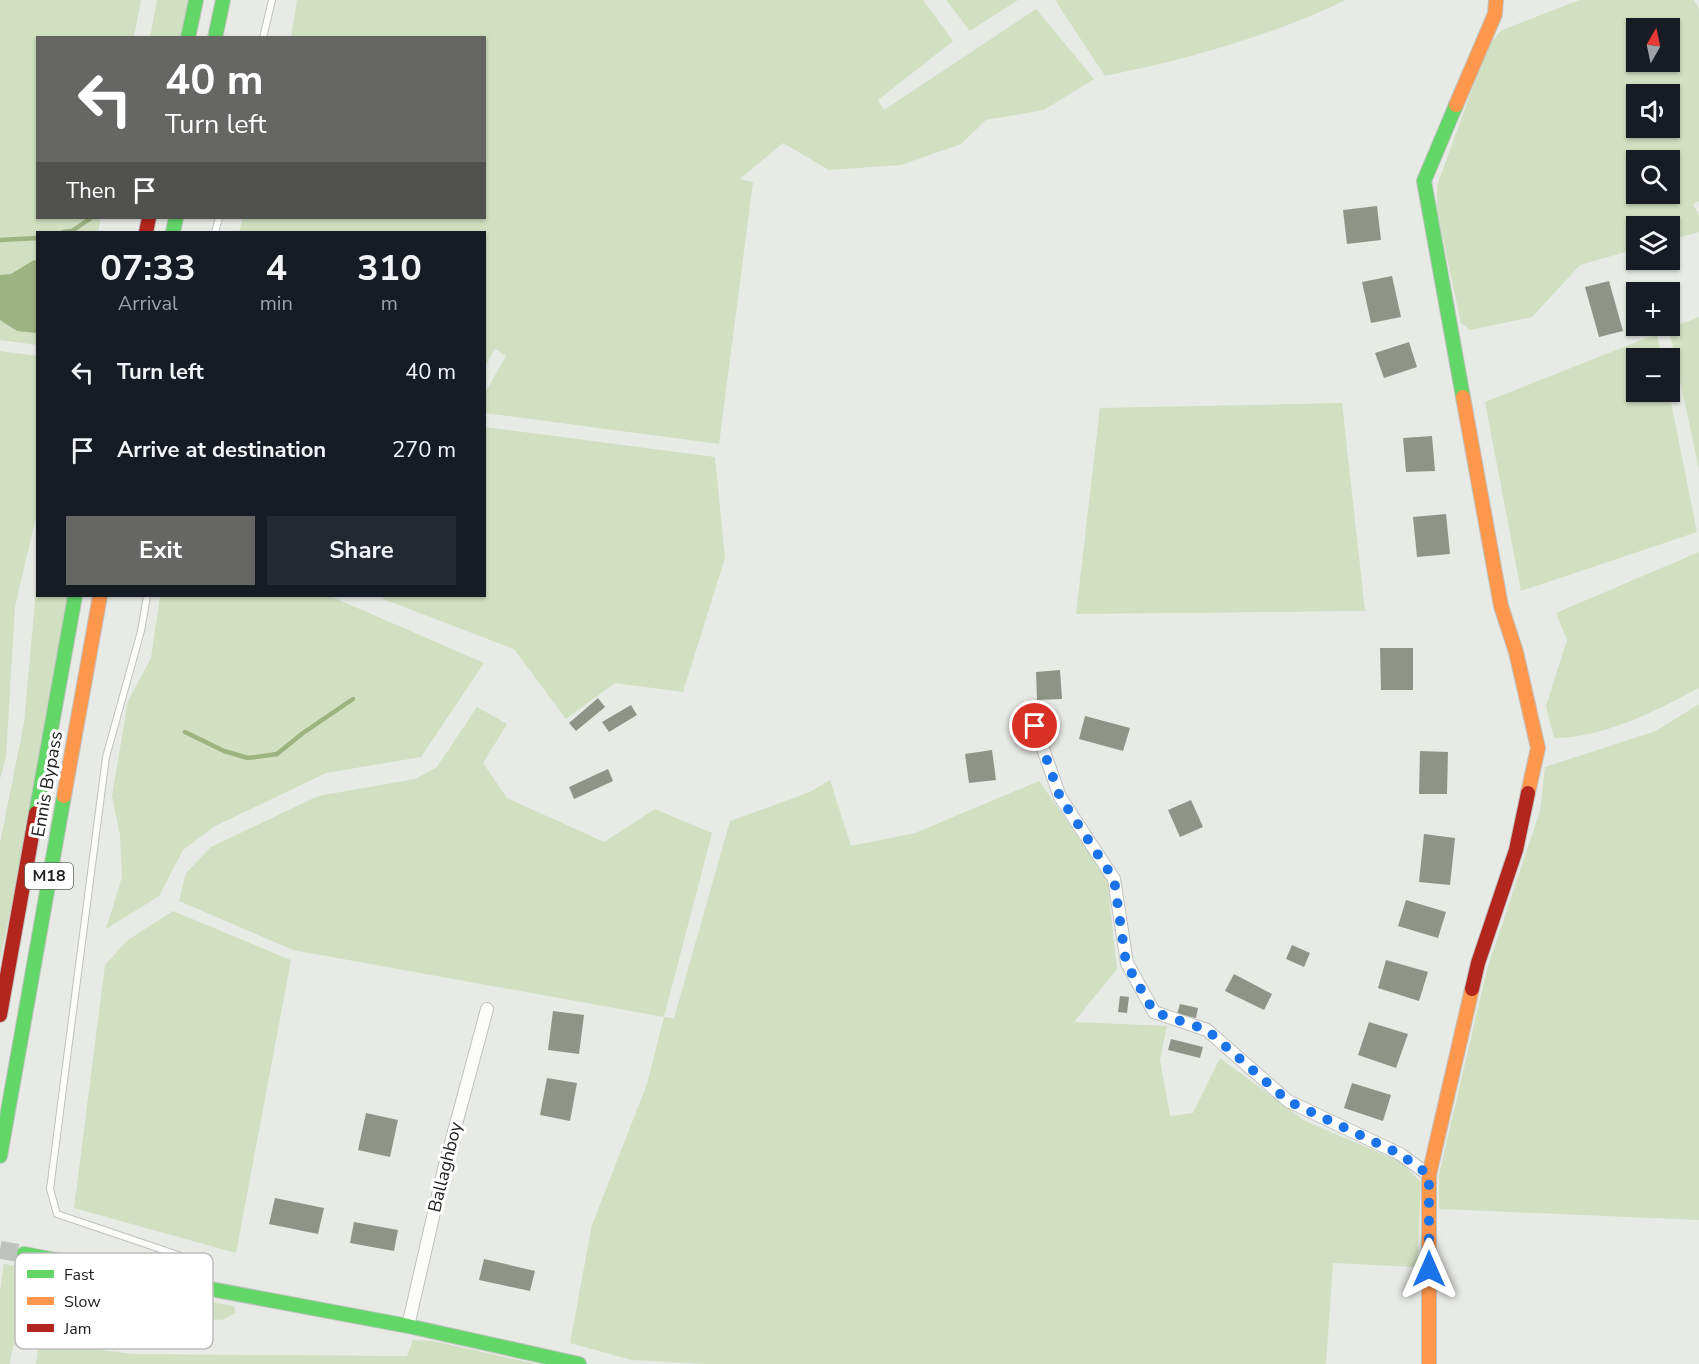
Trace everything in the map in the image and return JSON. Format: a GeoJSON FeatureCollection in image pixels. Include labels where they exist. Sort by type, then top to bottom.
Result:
{"type":"FeatureCollection","features":[{"type":"Feature","properties":{"kind":"main road"},"geometry":{"type":"LineString","coordinates":[[188,36],[196,0]]}},
{"type":"Feature","properties":{"kind":"main road"},"geometry":{"type":"LineString","coordinates":[[215,36],[223,0]]}},
{"type":"Feature","properties":{"kind":"main road"},"geometry":{"type":"LineString","coordinates":[[1429,1364],[1429,1175],[1478,963],[1516,850],[1538,748],[1516,652],[1501,606],[1424,181],[1495,15],[1496,0]]}},
{"type":"Feature","properties":{"kind":"main road","name":"Ennis Bypass"},"geometry":{"type":"LineString","coordinates":[[0,1015],[75,597]]}},
{"type":"Feature","properties":{"kind":"main road","name":"Ennis Bypass"},"geometry":{"type":"LineString","coordinates":[[0,1156],[100,597]]}},
{"type":"Feature","properties":{"kind":"main road"},"geometry":{"type":"LineString","coordinates":[[213,1289],[408,1326],[579,1364]]}},
{"type":"Feature","properties":{"kind":"street"},"geometry":{"type":"LineString","coordinates":[[1035,726],[1060,797],[1114,879],[1126,963],[1154,1012],[1207,1030],[1288,1101],[1400,1154],[1429,1175]]}},
{"type":"Feature","properties":{"kind":"street","name":"Ballaghboy"},"geometry":{"type":"LineString","coordinates":[[408,1326],[444,1169],[487,1009]]}},
{"type":"Feature","properties":{"kind":"lane"},"geometry":{"type":"LineString","coordinates":[[263,36],[272,0]]}},
{"type":"Feature","properties":{"kind":"lane"},"geometry":{"type":"LineString","coordinates":[[147,597],[141,631],[106,757],[50,1189],[57,1214],[172,1253]]}},
{"type":"Feature","properties":{"kind":"shaded area"},"geometry":{"type":"Polygon","coordinates":[[[0,0],[141,0],[134,36],[36,36],[36,219],[101,219],[98,231],[36,231],[36,345],[0,340],[0,0]]]}},
{"type":"Feature","properties":{"kind":"shaded area"},"geometry":{"type":"Polygon","coordinates":[[[157,0],[200,0],[192,36],[150,36],[157,0]]]}},
{"type":"Feature","properties":{"kind":"shaded area"},"geometry":{"type":"Polygon","coordinates":[[[297,0],[923,0],[953,41],[878,100],[884,110],[1036,9],[1094,79],[1044,110],[986,120],[961,144],[901,165],[829,170],[783,143],[740,179],[753,182],[719,444],[486,413],[486,391],[506,356],[495,349],[486,364],[486,231],[239,231],[243,219],[486,219],[486,36],[291,36],[297,0]]]}},
{"type":"Feature","properties":{"kind":"shaded area"},"geometry":{"type":"Polygon","coordinates":[[[946,0],[1018,0],[970,31],[946,0]]]}},
{"type":"Feature","properties":{"kind":"shaded area"},"geometry":{"type":"Polygon","coordinates":[[[1055,0],[1346,0],[1288,25],[1228,46],[1105,76],[1055,0]]]}},
{"type":"Feature","properties":{"kind":"shaded area"},"geometry":{"type":"Polygon","coordinates":[[[1580,0],[1694,0],[1699,9],[1699,201],[1693,204],[1699,216],[1699,232],[1680,237],[1680,216],[1626,216],[1626,252],[1580,265],[1532,317],[1470,330],[1461,323],[1437,211],[1437,186],[1487,47],[1502,30],[1580,0]]]}},
{"type":"Feature","properties":{"kind":"shaded area"},"geometry":{"type":"Polygon","coordinates":[[[36,261],[36,333],[17,331],[0,320],[0,275],[11,274],[36,261]]]}},
{"type":"Feature","properties":{"kind":"shaded area"},"geometry":{"type":"Polygon","coordinates":[[[1699,317],[1699,469],[1680,380],[1680,348],[1673,348],[1670,336],[1680,336],[1680,325],[1699,317]]]}},
{"type":"Feature","properties":{"kind":"shaded area"},"geometry":{"type":"Polygon","coordinates":[[[1652,336],[1657,336],[1660,348],[1626,348],[1626,402],[1671,402],[1697,532],[1521,591],[1485,402],[1652,336]]]}},
{"type":"Feature","properties":{"kind":"shaded area"},"geometry":{"type":"Polygon","coordinates":[[[0,351],[36,356],[36,516],[15,607],[6,757],[0,779],[0,351]]]}},
{"type":"Feature","properties":{"kind":"shaded area"},"geometry":{"type":"Polygon","coordinates":[[[1342,403],[1365,611],[1076,614],[1100,408],[1342,403]]]}},
{"type":"Feature","properties":{"kind":"shaded area"},"geometry":{"type":"Polygon","coordinates":[[[486,427],[715,457],[725,558],[683,692],[615,683],[566,719],[514,649],[383,599],[384,597],[486,597],[486,427]]]}},
{"type":"Feature","properties":{"kind":"shaded area"},"geometry":{"type":"Polygon","coordinates":[[[1699,552],[1699,688],[1629,722],[1592,733],[1554,738],[1546,706],[1567,640],[1556,613],[1699,552]]]}},
{"type":"Feature","properties":{"kind":"shaded area"},"geometry":{"type":"Polygon","coordinates":[[[36,589],[36,597],[76,597],[0,960],[0,843],[24,723],[36,589]]]}},
{"type":"Feature","properties":{"kind":"shaded area"},"geometry":{"type":"Polygon","coordinates":[[[160,597],[332,597],[484,663],[421,757],[326,773],[215,826],[183,850],[159,896],[106,929],[122,877],[120,835],[112,796],[128,701],[151,658],[160,597]]]}},
{"type":"Feature","properties":{"kind":"shaded area"},"geometry":{"type":"Polygon","coordinates":[[[1699,704],[1699,1220],[1439,1209],[1439,1175],[1487,969],[1540,811],[1545,767],[1656,731],[1699,704]]]}},
{"type":"Feature","properties":{"kind":"shaded area"},"geometry":{"type":"Polygon","coordinates":[[[477,707],[507,724],[483,763],[507,798],[604,842],[655,809],[712,833],[664,1017],[293,950],[179,901],[186,873],[211,847],[318,796],[415,779],[437,767],[477,707]]]}},
{"type":"Feature","properties":{"kind":"shaded area"},"geometry":{"type":"Polygon","coordinates":[[[830,780],[851,846],[915,833],[1039,781],[1107,878],[1117,969],[1074,1022],[1167,1026],[1160,1060],[1170,1116],[1193,1113],[1220,1058],[1305,1121],[1399,1161],[1421,1182],[1417,1267],[1333,1263],[1326,1364],[706,1364],[632,1360],[570,1343],[592,1225],[647,1084],[664,1017],[674,1018],[730,821],[810,792],[830,780]]]}},
{"type":"Feature","properties":{"kind":"shaded area"},"geometry":{"type":"Polygon","coordinates":[[[173,911],[291,960],[236,1253],[74,1208],[105,965],[128,940],[173,911]]]}},
{"type":"Feature","properties":{"kind":"shaded area"},"geometry":{"type":"Polygon","coordinates":[[[4,1264],[15,1266],[15,1342],[10,1364],[0,1364],[0,1292],[4,1264]]]}},
{"type":"Feature","properties":{"kind":"shaded area"},"geometry":{"type":"Polygon","coordinates":[[[213,1302],[234,1306],[235,1313],[222,1320],[213,1319],[213,1302]]]}},
{"type":"Feature","properties":{"kind":"shaded area"},"geometry":{"type":"Polygon","coordinates":[[[413,1340],[433,1341],[536,1364],[36,1364],[38,1349],[93,1349],[132,1354],[407,1356],[413,1340]]]}},
{"type":"Feature","properties":{"kind":"building"},"geometry":{"type":"Polygon","coordinates":[[[1377,206],[1381,240],[1347,244],[1343,210],[1377,206]]]}},
{"type":"Feature","properties":{"kind":"building"},"geometry":{"type":"Polygon","coordinates":[[[1392,276],[1401,317],[1371,323],[1362,282],[1392,276]]]}},
{"type":"Feature","properties":{"kind":"building"},"geometry":{"type":"Polygon","coordinates":[[[1609,281],[1623,331],[1599,337],[1585,287],[1609,281]]]}},
{"type":"Feature","properties":{"kind":"building"},"geometry":{"type":"Polygon","coordinates":[[[1409,342],[1417,367],[1384,378],[1375,353],[1409,342]]]}},
{"type":"Feature","properties":{"kind":"building"},"geometry":{"type":"Polygon","coordinates":[[[1432,436],[1435,471],[1406,472],[1403,438],[1432,436]]]}},
{"type":"Feature","properties":{"kind":"building"},"geometry":{"type":"Polygon","coordinates":[[[1446,514],[1450,554],[1417,557],[1413,517],[1446,514]]]}},
{"type":"Feature","properties":{"kind":"building"},"geometry":{"type":"Polygon","coordinates":[[[1380,648],[1413,648],[1413,690],[1381,690],[1380,648]]]}},
{"type":"Feature","properties":{"kind":"building"},"geometry":{"type":"Polygon","coordinates":[[[1060,670],[1062,699],[1037,700],[1036,672],[1060,670]]]}},
{"type":"Feature","properties":{"kind":"building"},"geometry":{"type":"Polygon","coordinates":[[[598,698],[605,707],[576,731],[569,723],[598,698]]]}},
{"type":"Feature","properties":{"kind":"building"},"geometry":{"type":"Polygon","coordinates":[[[631,705],[637,715],[609,732],[602,722],[631,705]]]}},
{"type":"Feature","properties":{"kind":"building"},"geometry":{"type":"Polygon","coordinates":[[[1085,716],[1130,728],[1123,751],[1079,739],[1085,716]]]}},
{"type":"Feature","properties":{"kind":"building"},"geometry":{"type":"Polygon","coordinates":[[[992,750],[996,780],[969,783],[965,754],[992,750]]]}},
{"type":"Feature","properties":{"kind":"building"},"geometry":{"type":"Polygon","coordinates":[[[1420,751],[1448,752],[1447,794],[1419,794],[1420,751]]]}},
{"type":"Feature","properties":{"kind":"building"},"geometry":{"type":"Polygon","coordinates":[[[608,769],[613,781],[574,799],[569,787],[608,769]]]}},
{"type":"Feature","properties":{"kind":"building"},"geometry":{"type":"Polygon","coordinates":[[[1191,800],[1203,827],[1180,837],[1168,810],[1191,800]]]}},
{"type":"Feature","properties":{"kind":"building"},"geometry":{"type":"Polygon","coordinates":[[[1424,834],[1455,838],[1450,885],[1419,882],[1424,834]]]}},
{"type":"Feature","properties":{"kind":"building"},"geometry":{"type":"Polygon","coordinates":[[[1406,900],[1446,912],[1438,938],[1398,926],[1406,900]]]}},
{"type":"Feature","properties":{"kind":"building"},"geometry":{"type":"Polygon","coordinates":[[[1292,945],[1310,953],[1304,967],[1286,959],[1292,945]]]}},
{"type":"Feature","properties":{"kind":"building"},"geometry":{"type":"Polygon","coordinates":[[[1386,960],[1428,972],[1419,1001],[1378,988],[1386,960]]]}},
{"type":"Feature","properties":{"kind":"building"},"geometry":{"type":"Polygon","coordinates":[[[1234,974],[1272,994],[1264,1010],[1225,991],[1234,974]]]}},
{"type":"Feature","properties":{"kind":"building"},"geometry":{"type":"Polygon","coordinates":[[[1120,996],[1129,997],[1127,1013],[1118,1012],[1120,996]]]}},
{"type":"Feature","properties":{"kind":"building"},"geometry":{"type":"Polygon","coordinates":[[[1180,1004],[1198,1008],[1196,1018],[1177,1014],[1180,1004]]]}},
{"type":"Feature","properties":{"kind":"building"},"geometry":{"type":"Polygon","coordinates":[[[553,1011],[584,1015],[579,1054],[548,1050],[553,1011]]]}},
{"type":"Feature","properties":{"kind":"building"},"geometry":{"type":"Polygon","coordinates":[[[1369,1022],[1408,1034],[1396,1068],[1358,1055],[1369,1022]]]}},
{"type":"Feature","properties":{"kind":"building"},"geometry":{"type":"Polygon","coordinates":[[[1171,1039],[1203,1047],[1200,1058],[1168,1050],[1171,1039]]]}},
{"type":"Feature","properties":{"kind":"building"},"geometry":{"type":"Polygon","coordinates":[[[547,1078],[577,1083],[570,1121],[540,1115],[547,1078]]]}},
{"type":"Feature","properties":{"kind":"building"},"geometry":{"type":"Polygon","coordinates":[[[1352,1083],[1391,1095],[1383,1121],[1344,1108],[1352,1083]]]}},
{"type":"Feature","properties":{"kind":"building"},"geometry":{"type":"Polygon","coordinates":[[[366,1113],[398,1120],[390,1157],[358,1150],[366,1113]]]}},
{"type":"Feature","properties":{"kind":"building"},"geometry":{"type":"Polygon","coordinates":[[[275,1198],[324,1208],[318,1234],[269,1224],[275,1198]]]}},
{"type":"Feature","properties":{"kind":"building"},"geometry":{"type":"Polygon","coordinates":[[[354,1222],[398,1230],[394,1251],[350,1243],[354,1222]]]}},
{"type":"Feature","properties":{"kind":"building"},"geometry":{"type":"Polygon","coordinates":[[[484,1259],[535,1271],[530,1291],[479,1280],[484,1259]]]}},
{"type":"Feature","properties":{"kind":"waterway"},"geometry":{"type":"LineString","coordinates":[[72,231],[90,219]]}},
{"type":"Feature","properties":{"kind":"waterway"},"geometry":{"type":"LineString","coordinates":[[0,240],[36,238]]}},
{"type":"Feature","properties":{"kind":"waterway"},"geometry":{"type":"LineString","coordinates":[[185,732],[224,751],[248,758],[277,754],[353,699]]}},
{"type":"Feature","properties":{"kind":"tunnel"},"geometry":{"type":"LineString","coordinates":[[0,1250],[18,1253]]}},
{"type":"Feature","properties":{"kind":"traffic: fast"},"geometry":{"type":"LineString","coordinates":[[188,36],[196,0]]}},
{"type":"Feature","properties":{"kind":"traffic: fast"},"geometry":{"type":"LineString","coordinates":[[215,36],[223,0]]}},
{"type":"Feature","properties":{"kind":"traffic: fast"},"geometry":{"type":"LineString","coordinates":[[1456,105],[1424,181],[1463,397]]}},
{"type":"Feature","properties":{"kind":"traffic: fast"},"geometry":{"type":"LineString","coordinates":[[173,231],[176,219]]}},
{"type":"Feature","properties":{"kind":"traffic: fast"},"geometry":{"type":"LineString","coordinates":[[36,813],[75,597]]}},
{"type":"Feature","properties":{"kind":"traffic: fast"},"geometry":{"type":"LineString","coordinates":[[0,1156],[64,796]]}},
{"type":"Feature","properties":{"kind":"traffic: fast"},"geometry":{"type":"LineString","coordinates":[[213,1289],[408,1326],[579,1364]]}},
{"type":"Feature","properties":{"kind":"traffic: slow"},"geometry":{"type":"LineString","coordinates":[[1456,105],[1495,14],[1496,0]]}},
{"type":"Feature","properties":{"kind":"traffic: slow"},"geometry":{"type":"LineString","coordinates":[[1463,397],[1501,606],[1516,652],[1538,748],[1528,793]]}},
{"type":"Feature","properties":{"kind":"traffic: slow"},"geometry":{"type":"LineString","coordinates":[[64,796],[100,597]]}},
{"type":"Feature","properties":{"kind":"traffic: slow"},"geometry":{"type":"LineString","coordinates":[[1429,1364],[1429,1175],[1472,989]]}},
{"type":"Feature","properties":{"kind":"traffic: jam"},"geometry":{"type":"LineString","coordinates":[[146,231],[149,219]]}},
{"type":"Feature","properties":{"kind":"traffic: jam"},"geometry":{"type":"LineString","coordinates":[[1472,989],[1478,963],[1516,850],[1528,793]]}},
{"type":"Feature","properties":{"kind":"traffic: jam"},"geometry":{"type":"LineString","coordinates":[[0,1015],[36,813]]}},
{"type":"Feature","properties":{"kind":"route"},"geometry":{"type":"LineString","coordinates":[[1035,726],[1060,797],[1114,879],[1126,963],[1154,1012],[1207,1030],[1288,1101],[1400,1154],[1429,1175],[1429,1269]]}}]}
